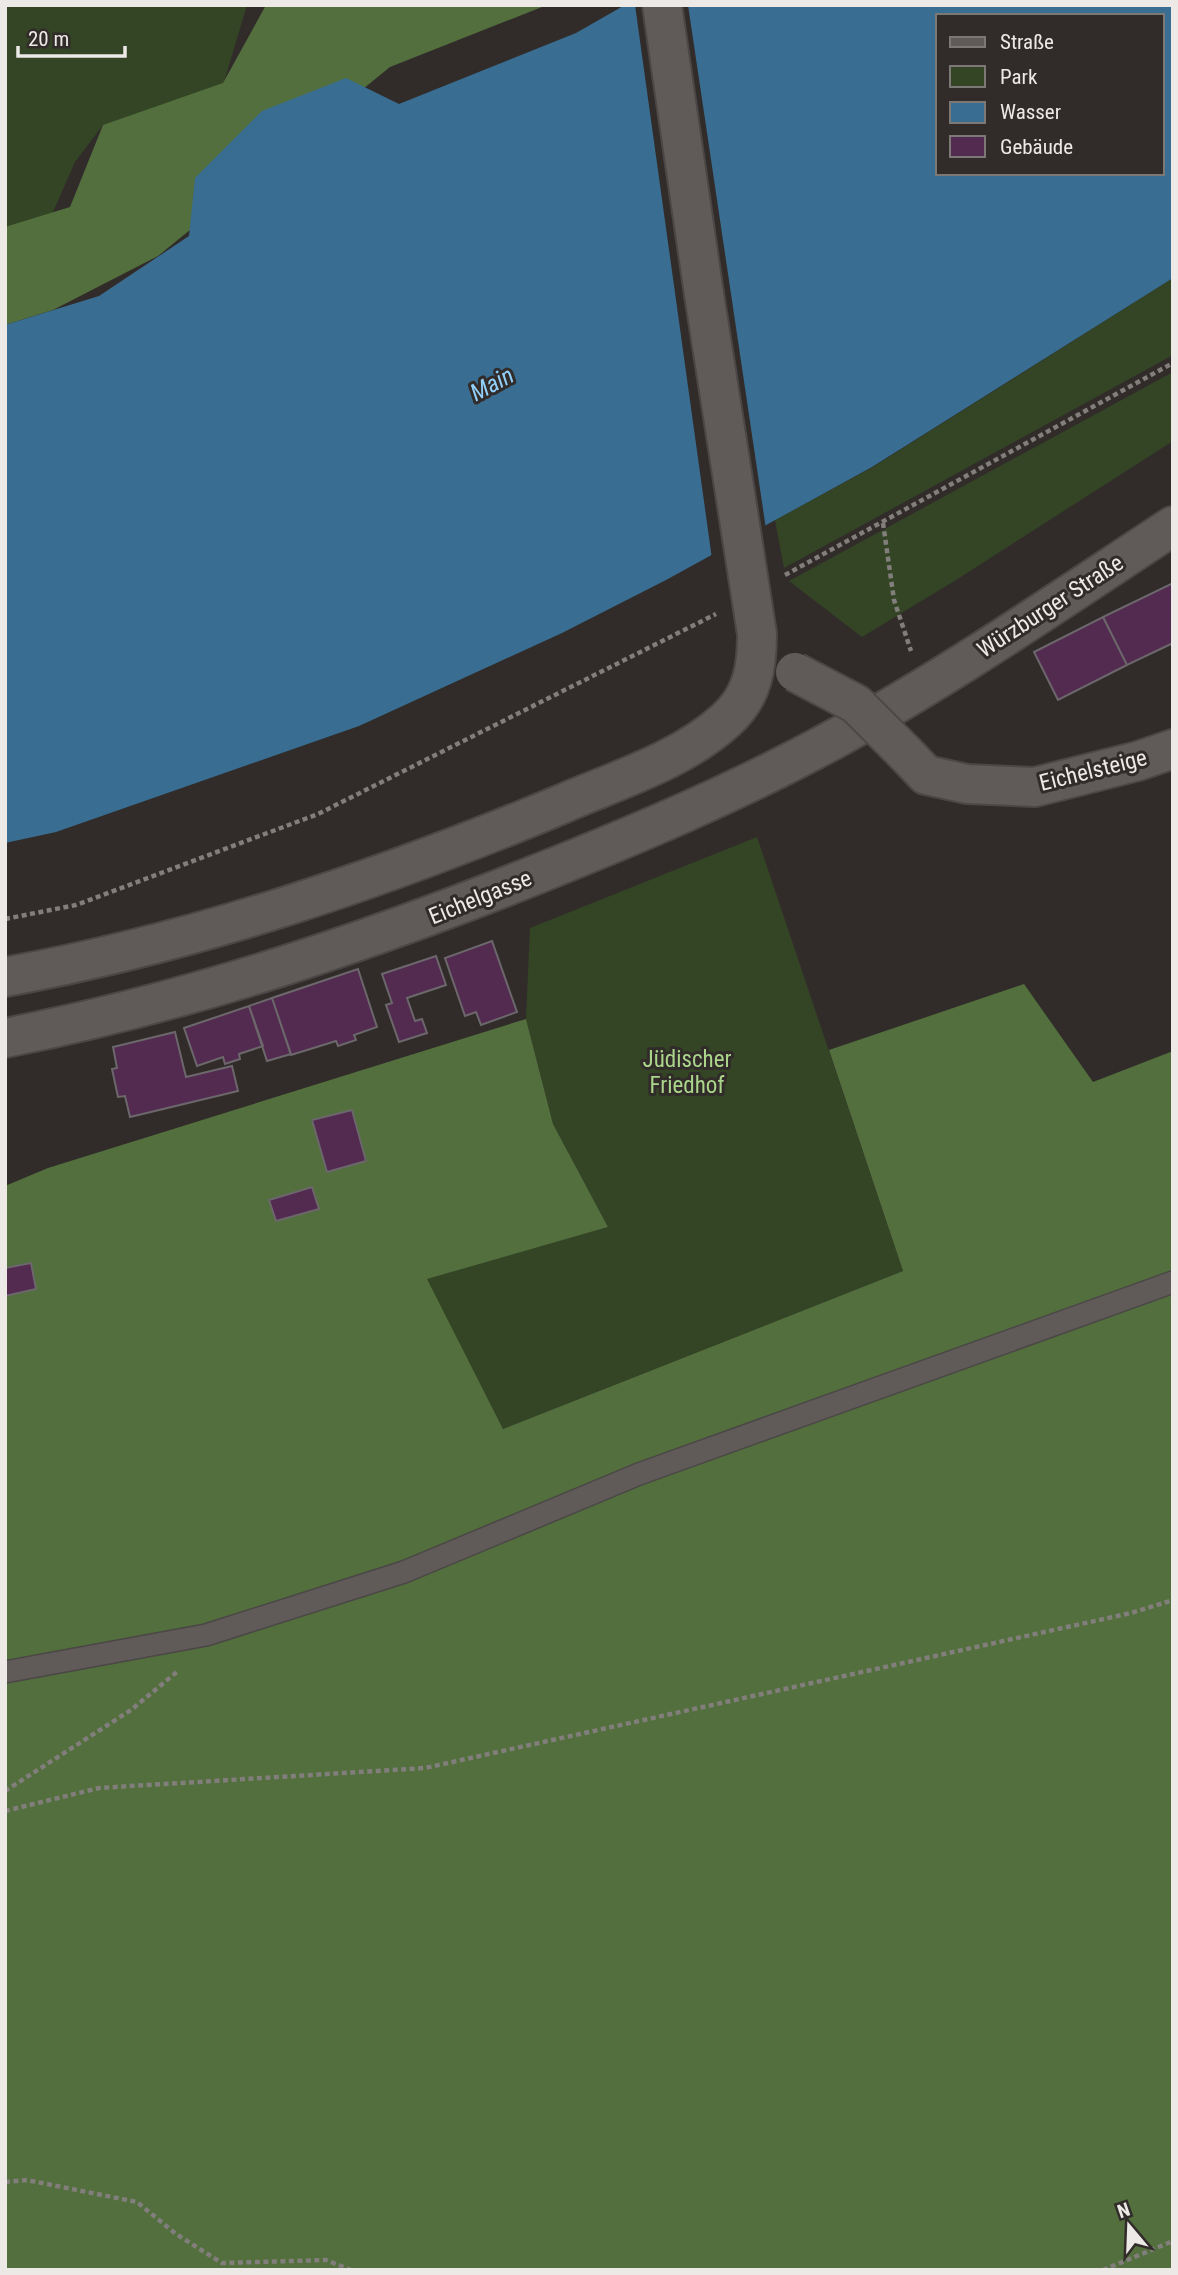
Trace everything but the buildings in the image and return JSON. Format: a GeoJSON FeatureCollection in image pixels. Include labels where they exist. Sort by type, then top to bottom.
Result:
{"type":"FeatureCollection","features":[{"type":"Feature","properties":{"kind":"street"},"geometry":{"type":"LineString","coordinates":[[5,977],[174,941],[321,896],[486,835],[666,760],[705,737],[743,701],[757,651],[662,5]]}},
{"type":"Feature","properties":{"kind":"street","name":"Würzburger Straße"},"geometry":{"type":"LineString","coordinates":[[921,672],[1173,526]]}},
{"type":"Feature","properties":{"kind":"street","name":"Eichelsteige"},"geometry":{"type":"LineString","coordinates":[[757,651],[856,704],[926,775],[967,784],[1035,787],[1138,761],[1173,749]]}},
{"type":"Feature","properties":{"kind":"street","name":"Eichelgasse"},"geometry":{"type":"LineString","coordinates":[[5,1038],[159,1003],[279,970],[407,925],[614,844],[731,791],[842,736],[921,672]]}},
{"type":"Feature","properties":{"kind":"lane"},"geometry":{"type":"LineString","coordinates":[[5,1672],[206,1635],[404,1572],[639,1474],[1173,1282]]}},
{"type":"Feature","properties":{"kind":"path"},"geometry":{"type":"LineString","coordinates":[[775,581],[1173,363]]}},
{"type":"Feature","properties":{"kind":"path"},"geometry":{"type":"LineString","coordinates":[[883,523],[894,600],[921,672]]}},
{"type":"Feature","properties":{"kind":"path"},"geometry":{"type":"LineString","coordinates":[[5,919],[76,905],[318,814],[718,612]]}},
{"type":"Feature","properties":{"kind":"path"},"geometry":{"type":"LineString","coordinates":[[5,1811],[99,1788],[425,1769],[1131,1613],[1173,1600]]}},
{"type":"Feature","properties":{"kind":"path"},"geometry":{"type":"LineString","coordinates":[[5,1791],[131,1710],[188,1662],[206,1635]]}},
{"type":"Feature","properties":{"kind":"path"},"geometry":{"type":"LineString","coordinates":[[5,2182],[27,2180],[137,2202],[176,2234],[222,2263],[326,2260],[351,2270]]}},
{"type":"Feature","properties":{"kind":"path"},"geometry":{"type":"LineString","coordinates":[[1103,2270],[1173,2241]]}},
{"type":"Feature","properties":{"kind":"green space"},"geometry":{"type":"Polygon","coordinates":[[[5,5],[247,5],[218,102],[151,123],[103,125],[75,162],[41,239],[5,259],[5,5]]]}},
{"type":"Feature","properties":{"kind":"green space"},"geometry":{"type":"Polygon","coordinates":[[[266,5],[547,5],[390,67],[158,256],[53,310],[5,325],[5,227],[70,207],[103,125],[223,83],[266,5]]]}},
{"type":"Feature","properties":{"kind":"green space"},"geometry":{"type":"Polygon","coordinates":[[[1173,278],[1173,355],[784,568],[775,520],[873,467],[1173,278]]]}},
{"type":"Feature","properties":{"kind":"green space"},"geometry":{"type":"Polygon","coordinates":[[[1173,372],[1173,441],[862,637],[789,581],[1173,372]]]}},
{"type":"Feature","properties":{"kind":"green space","name":"Jüdischer Friedhof"},"geometry":{"type":"Polygon","coordinates":[[[757,837],[903,1271],[503,1429],[426,1279],[608,1227],[553,1124],[526,1019],[530,928],[757,837]]]}},
{"type":"Feature","properties":{"kind":"green space"},"geometry":{"type":"Polygon","coordinates":[[[1024,984],[1093,1082],[1173,1051],[1173,2270],[5,2270],[5,1186],[48,1168],[526,1019],[553,1124],[608,1227],[427,1279],[503,1429],[903,1271],[829,1050],[1024,984]]]}},
{"type":"Feature","properties":{"kind":"water","name":"Main"},"geometry":{"type":"Polygon","coordinates":[[[625,5],[1173,5],[1173,278],[872,467],[666,580],[562,633],[359,726],[56,832],[5,843],[5,325],[99,296],[189,236],[195,178],[262,111],[346,78],[399,104],[576,33],[625,5]]]}},
{"type":"Feature","properties":{"kind":"pier"},"geometry":{"type":"Polygon","coordinates":[[[635,5],[688,5],[766,529],[712,559],[635,5]]]}}]}
